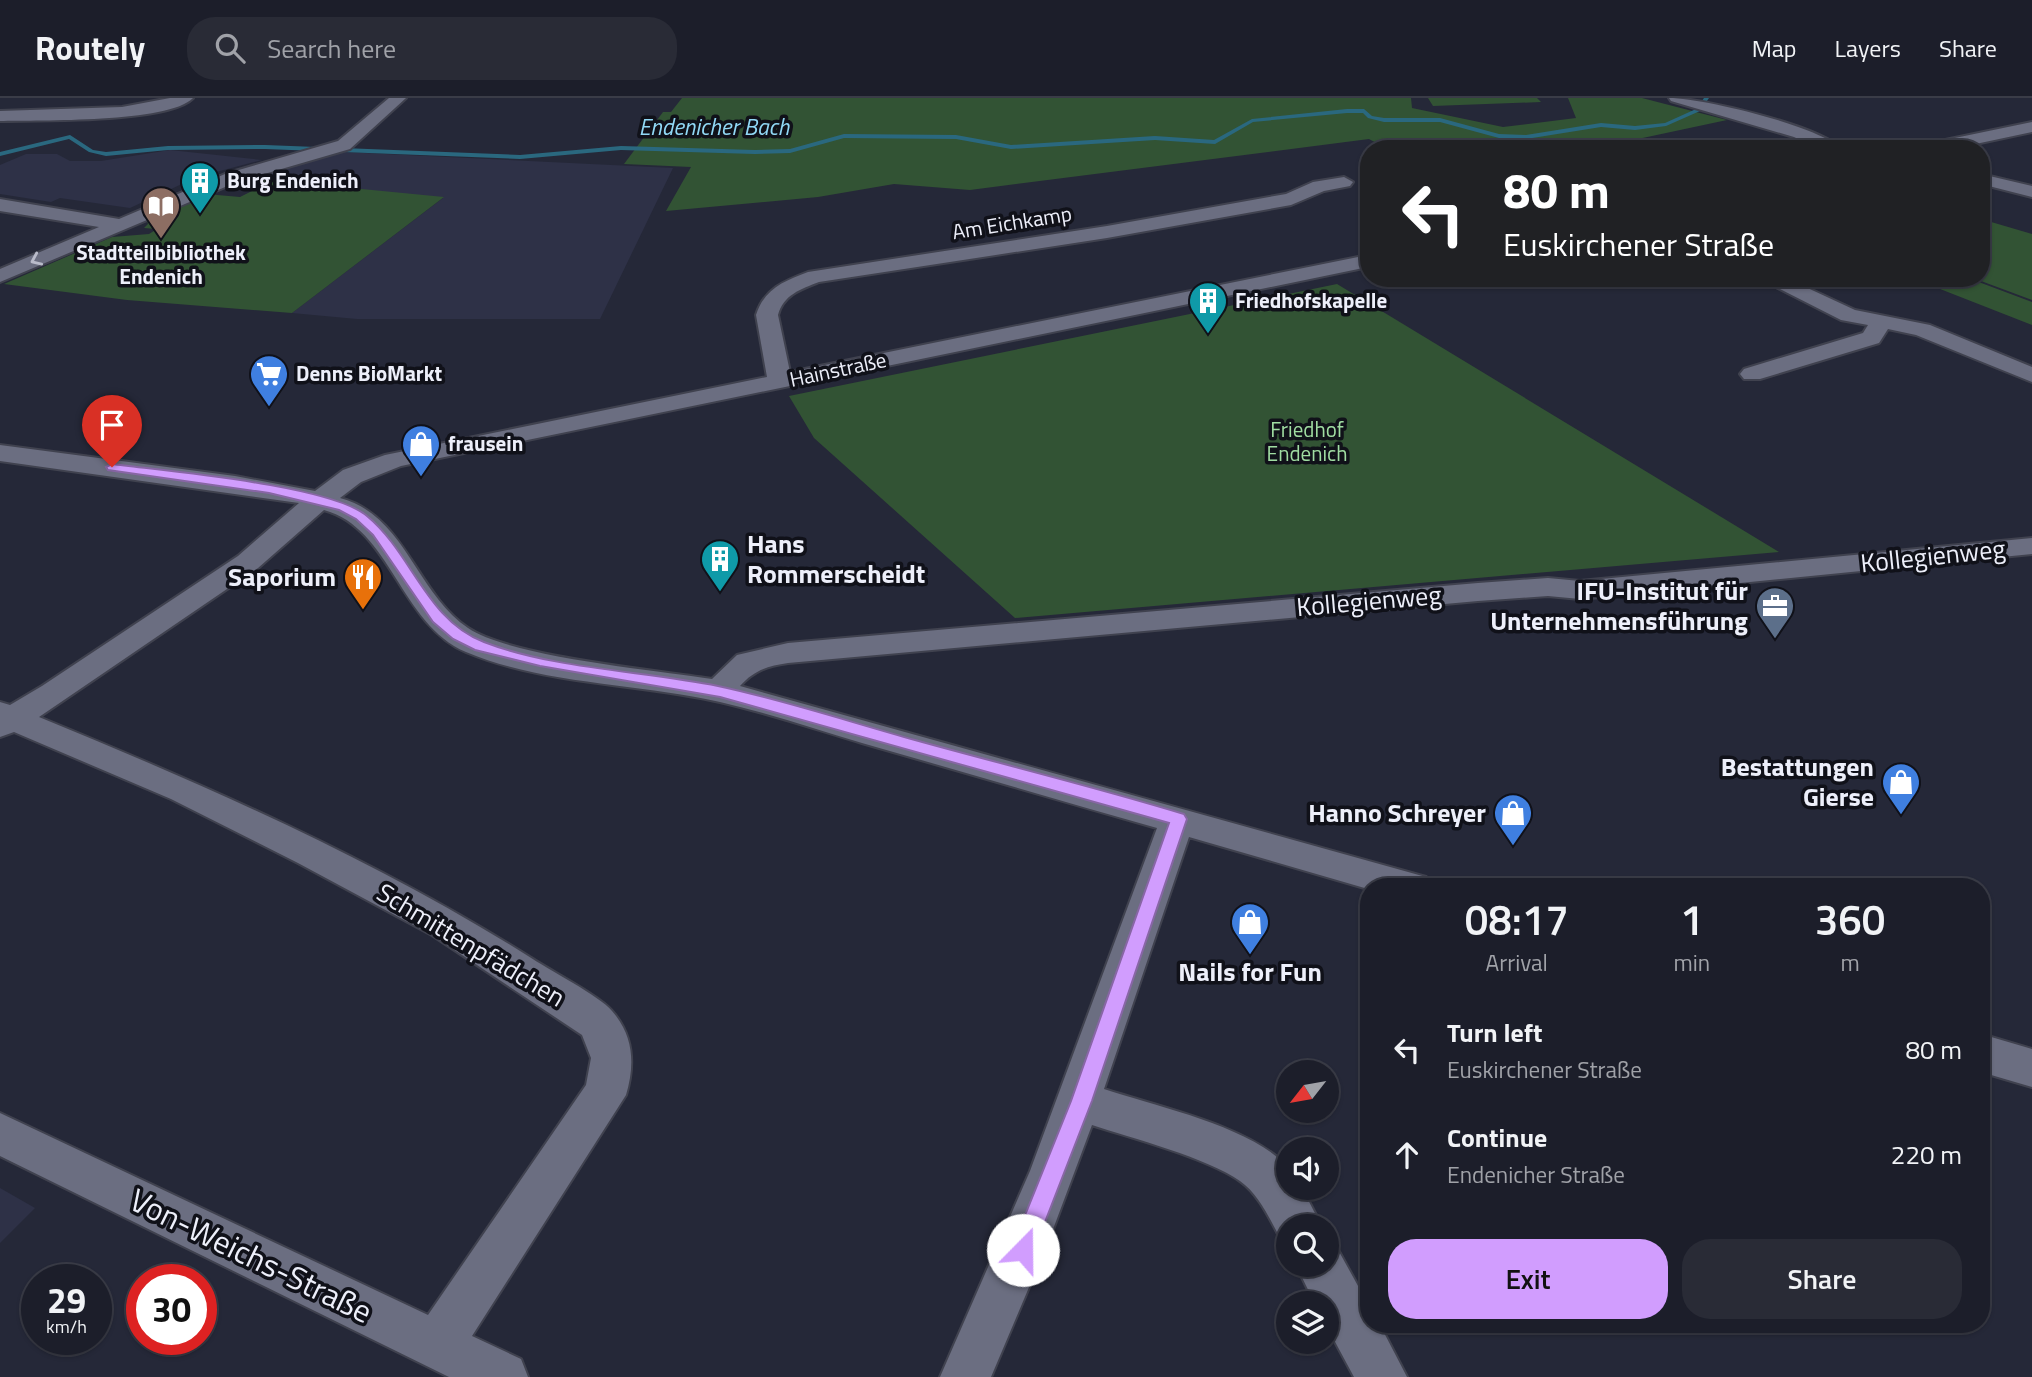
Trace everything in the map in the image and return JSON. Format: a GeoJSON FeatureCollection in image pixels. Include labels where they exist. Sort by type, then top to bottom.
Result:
{"type":"FeatureCollection","features":[{"type":"Feature","properties":{"kind":"street"},"geometry":{"type":"LineString","coordinates":[[0,116],[137,109],[173,104],[185,98]]}},
{"type":"Feature","properties":{"kind":"street"},"geometry":{"type":"LineString","coordinates":[[0,276],[117,224],[231,178],[344,145],[398,98]]}},
{"type":"Feature","properties":{"kind":"street"},"geometry":{"type":"LineString","coordinates":[[1677,98],[1813,140]]}},
{"type":"Feature","properties":{"kind":"street"},"geometry":{"type":"LineString","coordinates":[[1969,140],[2032,127]]}},
{"type":"Feature","properties":{"kind":"street"},"geometry":{"type":"LineString","coordinates":[[1990,181],[2032,192]]}},
{"type":"Feature","properties":{"kind":"street","name":"Am Eichkamp"},"geometry":{"type":"LineString","coordinates":[[780,382],[767,315],[769,305],[779,293],[802,281],[830,274],[1107,232],[1291,199],[1319,186],[1344,182]]}},
{"type":"Feature","properties":{"kind":"street"},"geometry":{"type":"LineString","coordinates":[[0,205],[117,224]]}},
{"type":"Feature","properties":{"kind":"street","name":"Hainstraße"},"geometry":{"type":"LineString","coordinates":[[4,718],[53,695],[248,562],[317,502],[352,476],[394,460],[1360,263]]}},
{"type":"Feature","properties":{"kind":"street"},"geometry":{"type":"LineString","coordinates":[[1788,287],[1849,315],[1880,324],[1922,330],[2032,375]]}},
{"type":"Feature","properties":{"kind":"street"},"geometry":{"type":"LineString","coordinates":[[1752,374],[1871,338],[1880,324]]}},
{"type":"Feature","properties":{"kind":"street"},"geometry":{"type":"LineString","coordinates":[[0,453],[235,484],[295,494],[344,507],[360,516],[378,533],[438,619],[458,636],[480,646],[540,662],[720,691],[1382,878]]}},
{"type":"Feature","properties":{"kind":"street","name":"Kollegienweg"},"geometry":{"type":"LineString","coordinates":[[720,691],[732,672],[755,657],[788,653],[1478,592],[1548,587],[1580,590],[2032,546]]}},
{"type":"Feature","properties":{"kind":"street","name":"Schmittenpfädchen"},"geometry":{"type":"LineString","coordinates":[[4,718],[183,790],[446,924],[597,1023],[610,1041],[614,1064],[604,1095],[438,1344]]}},
{"type":"Feature","properties":{"kind":"street"},"geometry":{"type":"LineString","coordinates":[[965,1377],[1003,1299],[1081,1101],[1178,819]]}},
{"type":"Feature","properties":{"kind":"street"},"geometry":{"type":"LineString","coordinates":[[1990,1056],[2032,1068]]}},
{"type":"Feature","properties":{"kind":"street"},"geometry":{"type":"LineString","coordinates":[[1081,1101],[1230,1152],[1257,1166],[1277,1188],[1292,1214]]}},
{"type":"Feature","properties":{"kind":"street","name":"Von-Weichs-Straße"},"geometry":{"type":"LineString","coordinates":[[0,1134],[503,1377]]}},
{"type":"Feature","properties":{"kind":"street"},"geometry":{"type":"LineString","coordinates":[[1327,1277],[1382,1377]]}},
{"type":"Feature","properties":{"kind":"shaded area"},"geometry":{"type":"Polygon","coordinates":[[[170,150],[262,160],[197,177],[130,208],[60,198],[51,202],[0,194],[0,165],[26,154],[57,154],[70,161],[101,161],[170,150]]]}},
{"type":"Feature","properties":{"kind":"shaded area"},"geometry":{"type":"Polygon","coordinates":[[[343,152],[673,168],[600,319],[357,319],[292,313],[443,198],[250,178],[343,152]]]}},
{"type":"Feature","properties":{"kind":"shaded area"},"geometry":{"type":"Polygon","coordinates":[[[0,1188],[35,1208],[0,1243],[0,1188]]]}},
{"type":"Feature","properties":{"kind":"green space"},"geometry":{"type":"Polygon","coordinates":[[[682,98],[1411,98],[1412,108],[1503,127],[1576,118],[1568,98],[1642,98],[1727,120],[1633,140],[1369,139],[970,190],[894,184],[818,197],[666,211],[691,167],[624,164],[663,112],[671,112],[682,98]]]}},
{"type":"Feature","properties":{"kind":"green space"},"geometry":{"type":"Polygon","coordinates":[[[1428,98],[1537,98],[1541,102],[1433,106],[1428,98]]]}},
{"type":"Feature","properties":{"kind":"green space"},"geometry":{"type":"Polygon","coordinates":[[[250,178],[444,197],[292,313],[127,300],[4,284],[112,237],[149,234],[157,229],[144,228],[148,224],[147,221],[206,194],[240,197],[254,190],[229,186],[250,178]]]}},
{"type":"Feature","properties":{"kind":"green space"},"geometry":{"type":"Polygon","coordinates":[[[1990,222],[2032,234],[2032,300],[1990,284],[1990,222]]]}},
{"type":"Feature","properties":{"kind":"green space","name":"Friedhof Endenich"},"geometry":{"type":"Polygon","coordinates":[[[1337,284],[1779,552],[1015,618],[814,438],[789,396],[1337,284]]]}},
{"type":"Feature","properties":{"kind":"green space"},"geometry":{"type":"Polygon","coordinates":[[[1990,286],[2032,302],[2032,325],[1935,287],[1990,286]]]}},
{"type":"Feature","properties":{"kind":"waterway","name":"Endenicher Bach"},"geometry":{"type":"LineString","coordinates":[[0,154],[70,137],[91,151],[106,154],[168,148],[265,147],[520,157],[621,148],[790,151],[844,136],[956,137],[1011,147],[1155,138],[1215,142],[1252,121],[1347,111],[1364,111],[1370,117],[1384,120],[1440,120],[1499,136],[1526,137],[1601,125],[1635,128],[1666,124],[1698,110],[1707,98]]}},
{"type":"Feature","properties":{"kind":"place","name":"Burg Endenich"},"geometry":{"type":"Point","coordinates":[200,215]}},
{"type":"Feature","properties":{"kind":"place","name":"Stadtteilbibliothek Endenich"},"geometry":{"type":"Point","coordinates":[161,240]}},
{"type":"Feature","properties":{"kind":"place","name":"Friedhofskapelle"},"geometry":{"type":"Point","coordinates":[1208,335]}},
{"type":"Feature","properties":{"kind":"place","name":"Denns BioMarkt"},"geometry":{"type":"Point","coordinates":[269,408]}},
{"type":"Feature","properties":{"kind":"place","name":"frausein"},"geometry":{"type":"Point","coordinates":[421,478]}},
{"type":"Feature","properties":{"kind":"place","name":"Hans Rommerscheidt"},"geometry":{"type":"Point","coordinates":[720,593]}},
{"type":"Feature","properties":{"kind":"place","name":"Saporium"},"geometry":{"type":"Point","coordinates":[363,611]}},
{"type":"Feature","properties":{"kind":"place","name":"IFU-Institut für Unternehmensführung"},"geometry":{"type":"Point","coordinates":[1775,640]}},
{"type":"Feature","properties":{"kind":"place","name":"Bestattungen Gierse"},"geometry":{"type":"Point","coordinates":[1901,816]}},
{"type":"Feature","properties":{"kind":"place","name":"Hanno Schreyer"},"geometry":{"type":"Point","coordinates":[1513,847]}},
{"type":"Feature","properties":{"kind":"place","name":"Nails for Fun"},"geometry":{"type":"Point","coordinates":[1250,956]}},
{"type":"Feature","properties":{"kind":"route"},"geometry":{"type":"LineString","coordinates":[[112,467],[269,489],[344,507],[360,516],[378,533],[438,619],[458,636],[480,646],[540,662],[720,691],[1178,819],[1081,1101],[1023,1250]]}}]}
